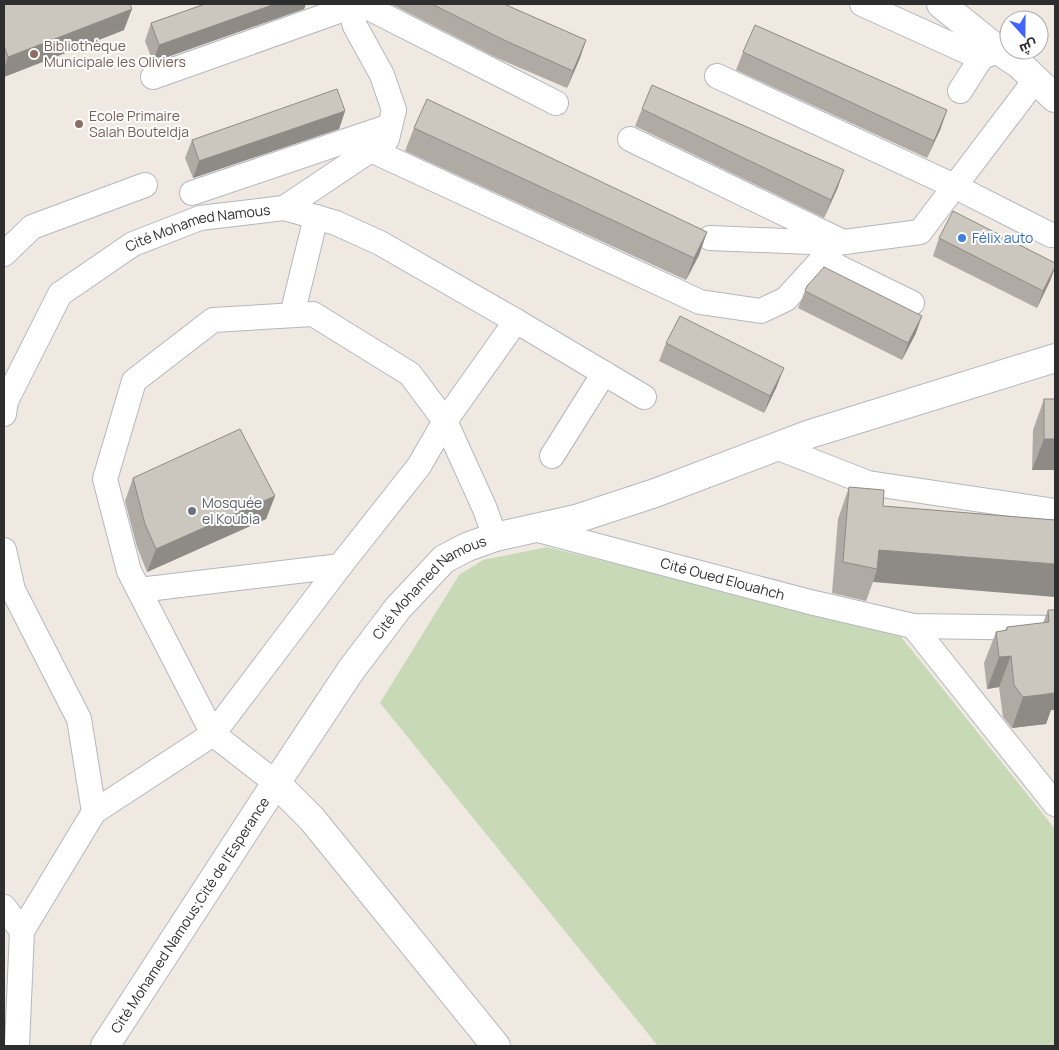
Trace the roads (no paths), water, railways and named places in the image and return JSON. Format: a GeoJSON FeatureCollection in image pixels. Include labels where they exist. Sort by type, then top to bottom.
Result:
{"type":"FeatureCollection","features":[{"type":"Feature","properties":{"kind":"main road"},"geometry":{"type":"LineString","coordinates":[[941,4],[990,54],[1019,64],[1055,98]]}},
{"type":"Feature","properties":{"kind":"main road","name":"Cité Mohamed Namous"},"geometry":{"type":"LineString","coordinates":[[276,783],[352,670],[398,608],[444,559],[467,546],[494,537],[576,519],[655,493],[819,432],[1055,358]]}},
{"type":"Feature","properties":{"kind":"main road"},"geometry":{"type":"LineString","coordinates":[[276,783],[312,819],[496,1046]]}},
{"type":"Feature","properties":{"kind":"main road","name":"Cité Mohamed Namous;Cité de l'Esperance"},"geometry":{"type":"LineString","coordinates":[[105,1046],[276,783]]}},
{"type":"Feature","properties":{"kind":"street"},"geometry":{"type":"LineString","coordinates":[[862,4],[990,54],[960,91]]}},
{"type":"Feature","properties":{"kind":"street"},"geometry":{"type":"LineString","coordinates":[[153,77],[354,5],[556,103]]}},
{"type":"Feature","properties":{"kind":"street"},"geometry":{"type":"LineString","coordinates":[[284,208],[387,139],[394,110],[382,75],[355,26],[354,5]]}},
{"type":"Feature","properties":{"kind":"street"},"geometry":{"type":"LineString","coordinates":[[717,76],[954,186],[1051,234]]}},
{"type":"Feature","properties":{"kind":"street"},"geometry":{"type":"LineString","coordinates":[[710,238],[834,248],[920,232],[1036,79]]}},
{"type":"Feature","properties":{"kind":"street"},"geometry":{"type":"LineString","coordinates":[[192,193],[390,126]]}},
{"type":"Feature","properties":{"kind":"street"},"geometry":{"type":"LineString","coordinates":[[630,139],[834,248],[912,303]]}},
{"type":"Feature","properties":{"kind":"street"},"geometry":{"type":"LineString","coordinates":[[371,150],[700,302],[761,311],[786,299],[834,248]]}},
{"type":"Feature","properties":{"kind":"street"},"geometry":{"type":"LineString","coordinates":[[4,254],[32,227],[145,185]]}},
{"type":"Feature","properties":{"kind":"street","name":"Cité Mohamed Namous"},"geometry":{"type":"LineString","coordinates":[[4,414],[6,401],[60,294],[133,244],[200,218],[284,208],[336,224],[380,243],[644,397]]}},
{"type":"Feature","properties":{"kind":"street"},"geometry":{"type":"LineString","coordinates":[[292,315],[316,217]]}},
{"type":"Feature","properties":{"kind":"street"},"geometry":{"type":"LineString","coordinates":[[276,783],[213,734],[129,572],[105,479],[134,381],[213,320],[313,314],[410,374],[446,420],[486,508],[494,537]]}},
{"type":"Feature","properties":{"kind":"street"},"geometry":{"type":"LineString","coordinates":[[17,1046],[22,931],[94,812],[213,734],[340,566],[419,466],[446,420],[516,321]]}},
{"type":"Feature","properties":{"kind":"street"},"geometry":{"type":"LineString","coordinates":[[552,456],[604,373]]}},
{"type":"Feature","properties":{"kind":"street"},"geometry":{"type":"LineString","coordinates":[[776,447],[868,483],[1055,511]]}},
{"type":"Feature","properties":{"kind":"street","name":"Cité Oued Elouahch"},"geometry":{"type":"LineString","coordinates":[[534,529],[810,602],[913,626],[1055,628]]}},
{"type":"Feature","properties":{"kind":"street"},"geometry":{"type":"LineString","coordinates":[[4,550],[13,590],[79,719],[94,812]]}},
{"type":"Feature","properties":{"kind":"street"},"geometry":{"type":"LineString","coordinates":[[139,590],[340,566]]}},
{"type":"Feature","properties":{"kind":"street"},"geometry":{"type":"LineString","coordinates":[[913,626],[1055,804]]}},
{"type":"Feature","properties":{"kind":"street"},"geometry":{"type":"LineString","coordinates":[[4,907],[22,931]]}},
{"type":"Feature","properties":{"kind":"place","name":"Bibliothèque Municipale les Oliviers"},"geometry":{"type":"Point","coordinates":[34,54]}},
{"type":"Feature","properties":{"kind":"place","name":"Ecole Primaire Salah Bouteldja"},"geometry":{"type":"Point","coordinates":[79,124]}},
{"type":"Feature","properties":{"kind":"place","name":"Félix auto"},"geometry":{"type":"Point","coordinates":[962,238]}},
{"type":"Feature","properties":{"kind":"place","name":"Mosquée el Koubia"},"geometry":{"type":"Point","coordinates":[192,511]}}]}
